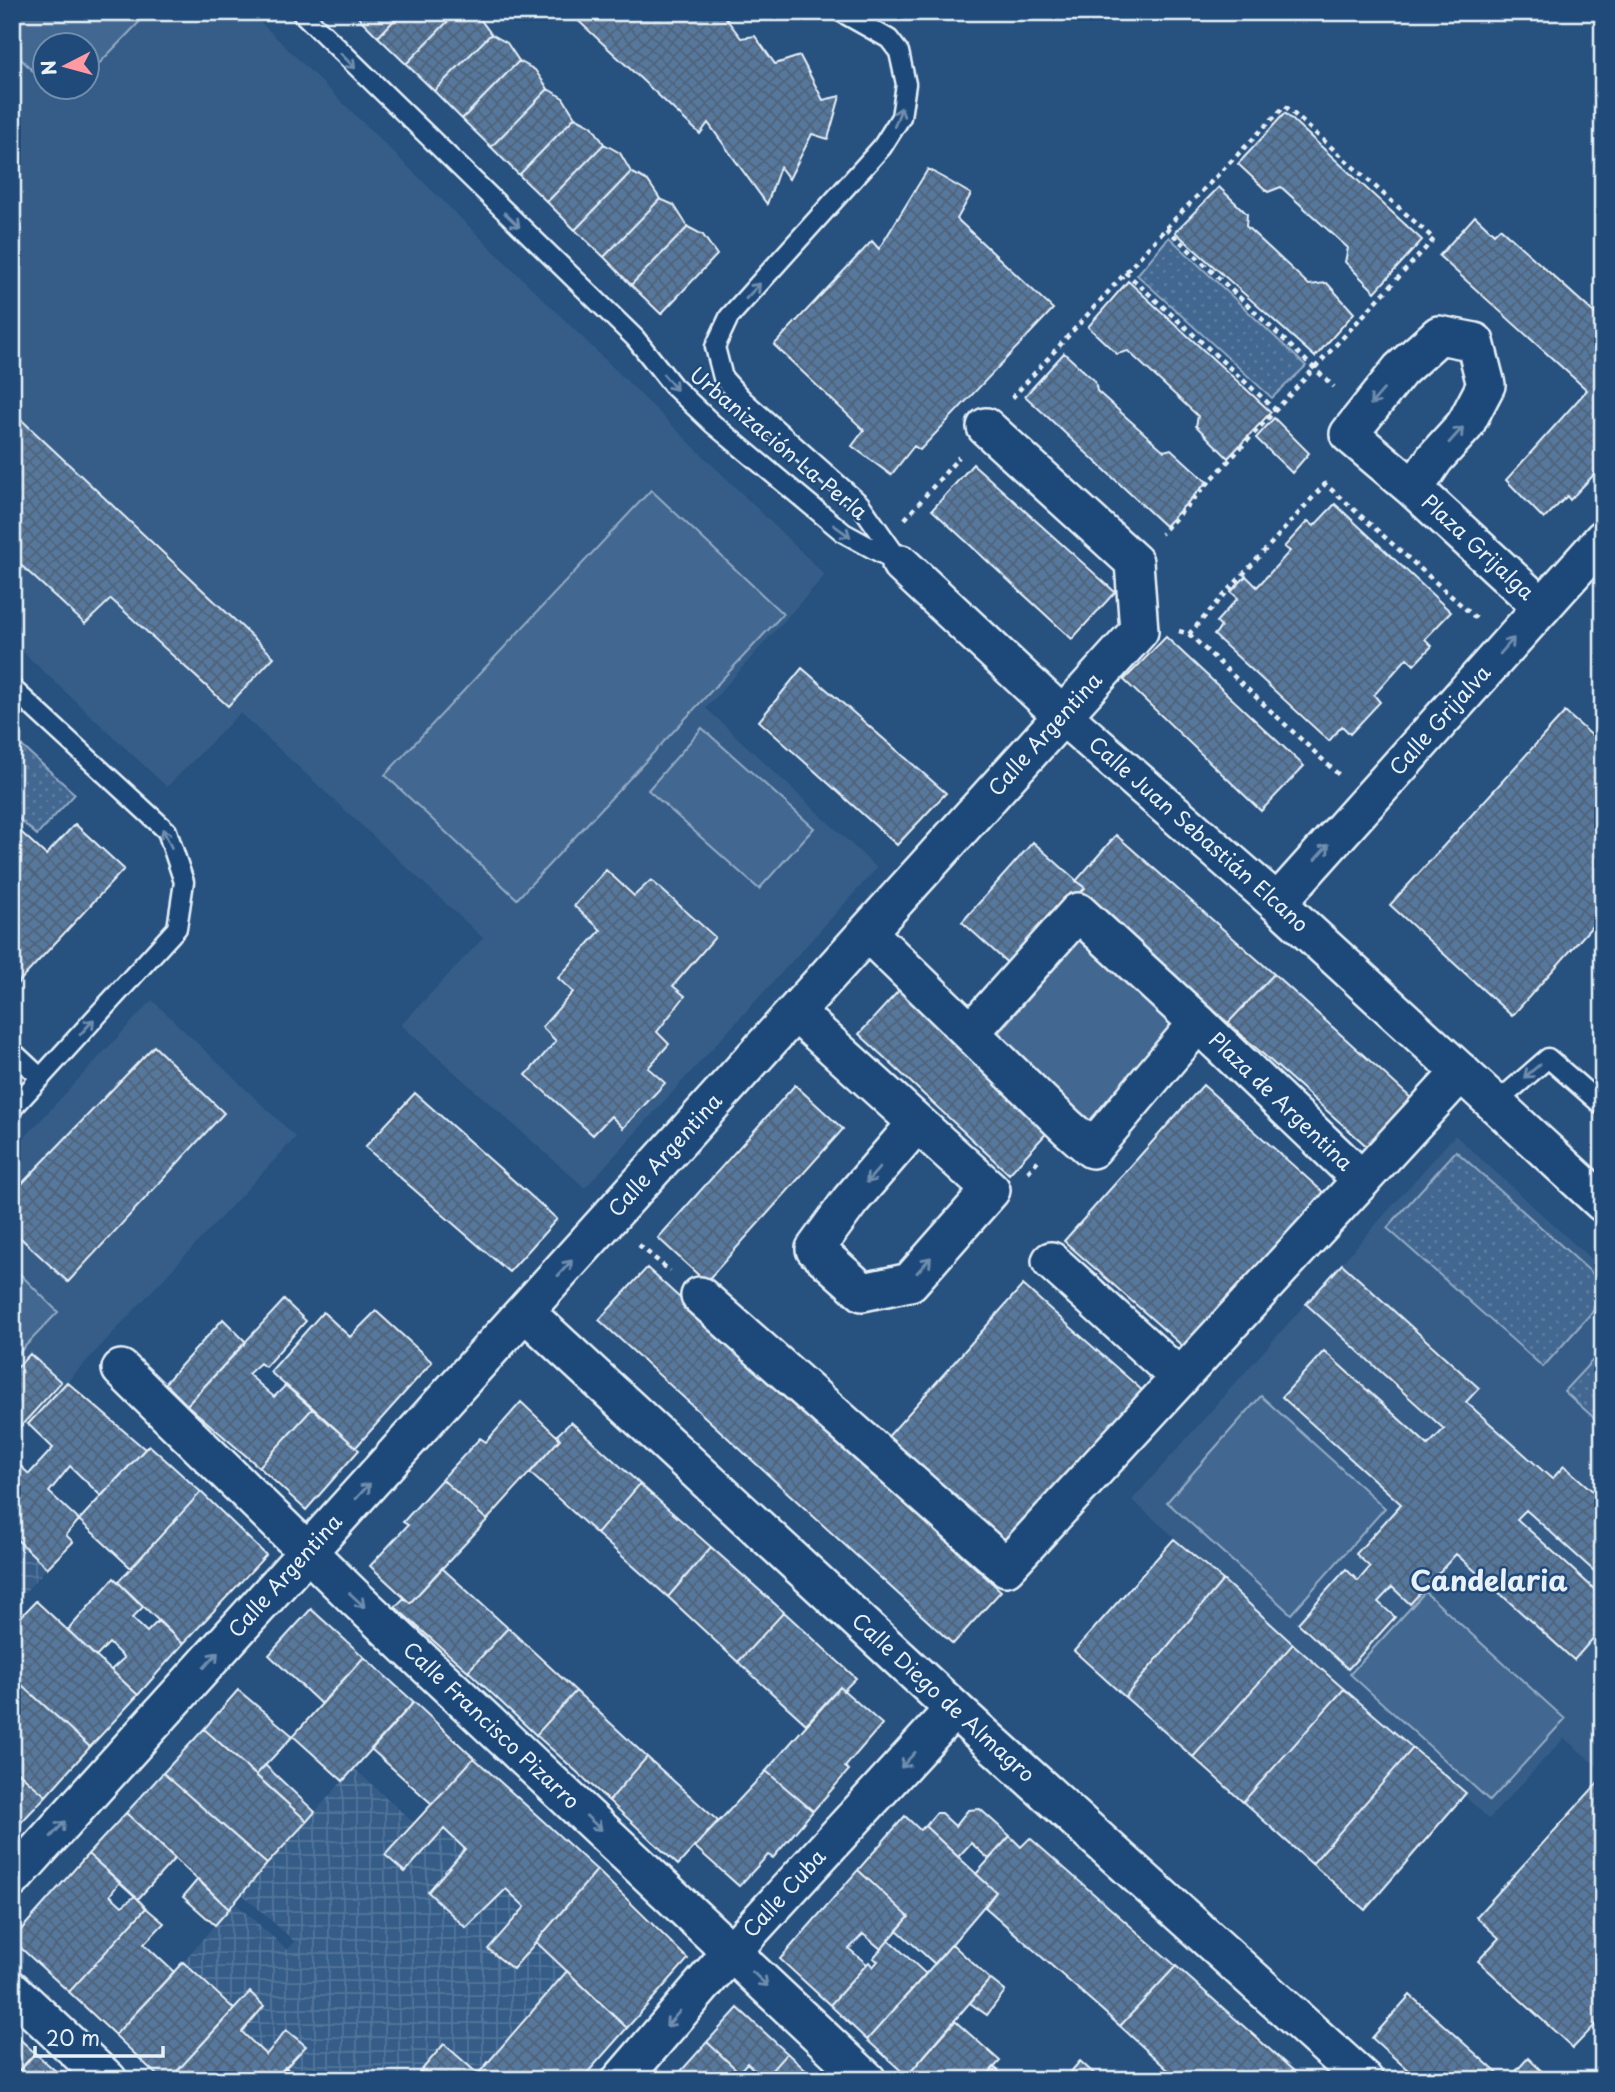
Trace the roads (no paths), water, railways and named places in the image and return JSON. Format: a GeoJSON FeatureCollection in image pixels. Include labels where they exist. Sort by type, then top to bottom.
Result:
{"type":"FeatureCollection","features":[{"type":"Feature","properties":{"kind":"street","name":"Calle Argentina"},"geometry":{"type":"LineString","coordinates":[[12,1879],[1139,631],[1134,562],[986,427]]}},
{"type":"Feature","properties":{"kind":"street","name":"Plaza Grijalga"},"geometry":{"type":"LineString","coordinates":[[1414,489],[1542,607]]}},
{"type":"Feature","properties":{"kind":"street","name":"Calle Grijalva"},"geometry":{"type":"LineString","coordinates":[[1277,903],[1603,539]]}},
{"type":"Feature","properties":{"kind":"street","name":"Calle Juan Sebastián Elcano"},"geometry":{"type":"LineString","coordinates":[[893,552],[1063,716],[1277,903],[1603,1203]]}},
{"type":"Feature","properties":{"kind":"street","name":"Plaza de Argentina"},"geometry":{"type":"LineString","coordinates":[[971,1032],[1078,912],[1362,1180]]}},
{"type":"Feature","properties":{"kind":"street","name":"Plaza de Argentina"},"geometry":{"type":"LineString","coordinates":[[868,933],[1092,1149],[1198,1023]]}},
{"type":"Feature","properties":{"kind":"street"},"geometry":{"type":"LineString","coordinates":[[796,1013],[991,1190],[910,1282],[863,1292],[816,1249],[850,1201],[917,1123]]}},
{"type":"Feature","properties":{"kind":"street"},"geometry":{"type":"LineString","coordinates":[[700,1296],[1006,1567],[1461,1072]]}},
{"type":"Feature","properties":{"kind":"street"},"geometry":{"type":"LineString","coordinates":[[1051,1261],[1180,1378]]}},
{"type":"Feature","properties":{"kind":"street","name":"Calle Diego de Almagro"},"geometry":{"type":"LineString","coordinates":[[525,1312],[954,1709],[1364,2080]]}},
{"type":"Feature","properties":{"kind":"street","name":"Calle Francisco Pizarro"},"geometry":{"type":"LineString","coordinates":[[121,1369],[307,1553],[867,2080]]}},
{"type":"Feature","properties":{"kind":"street","name":"Calle Cuba"},"geometry":{"type":"LineString","coordinates":[[621,2080],[731,1952],[954,1709]]}},
{"type":"Feature","properties":{"kind":"street"},"geometry":{"type":"LineString","coordinates":[[12,1990],[108,2080]]}},
{"type":"Feature","properties":{"kind":"lane","name":"Urbanización La Perla"},"geometry":{"type":"LineString","coordinates":[[301,12],[635,338],[673,386],[713,424],[755,456],[844,533],[893,552]]}},
{"type":"Feature","properties":{"kind":"lane","name":"Urbanización La Perla"},"geometry":{"type":"LineString","coordinates":[[841,12],[889,39],[899,52],[906,84],[901,117],[882,147],[729,317],[715,346],[723,378],[743,400],[860,504],[893,552]]}},
{"type":"Feature","properties":{"kind":"lane"},"geometry":{"type":"LineString","coordinates":[[12,688],[166,831],[184,882],[177,928],[12,1109]]}},
{"type":"Feature","properties":{"kind":"lane"},"geometry":{"type":"LineString","coordinates":[[12,1051],[41,1078]]}},
{"type":"Feature","properties":{"kind":"lane"},"geometry":{"type":"LineString","coordinates":[[1495,1104],[1548,1058],[1603,1105]]}},
{"type":"Feature","properties":{"kind":"district","name":"Candelaria"},"geometry":{"type":"Point","coordinates":[1489,1581]}}]}
